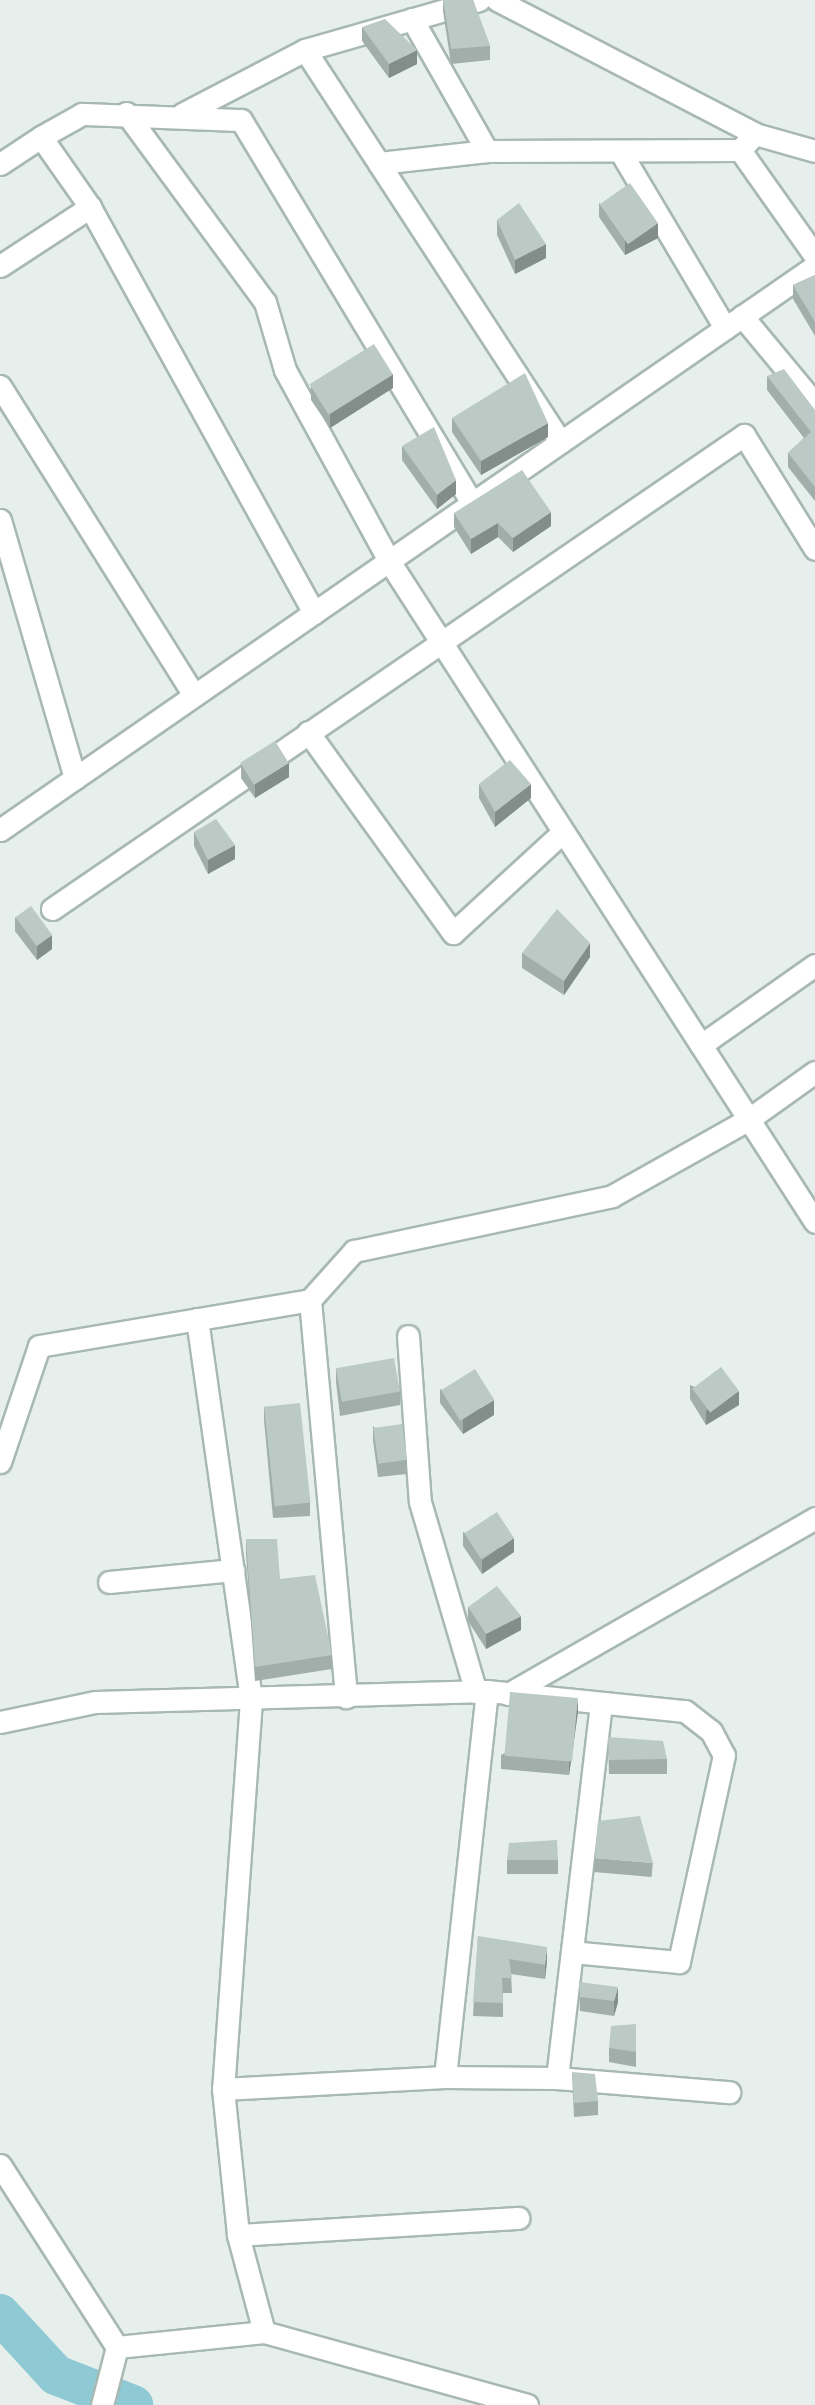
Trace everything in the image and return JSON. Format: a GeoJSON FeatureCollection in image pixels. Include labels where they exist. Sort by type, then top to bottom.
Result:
{"type":"FeatureCollection","features":[{"type":"Feature","properties":{"kind":"street"},"geometry":{"type":"LineString","coordinates":[[181,114],[305,50],[479,0]]}},
{"type":"Feature","properties":{"kind":"street"},"geometry":{"type":"LineString","coordinates":[[497,0],[755,134],[815,151]]}},
{"type":"Feature","properties":{"kind":"street"},"geometry":{"type":"LineString","coordinates":[[412,19],[487,151]]}},
{"type":"Feature","properties":{"kind":"street"},"geometry":{"type":"LineString","coordinates":[[305,50],[561,442]]}},
{"type":"Feature","properties":{"kind":"street"},"geometry":{"type":"LineString","coordinates":[[126,113],[265,302],[285,370],[388,561],[749,1119],[808,1194],[815,1222]]}},
{"type":"Feature","properties":{"kind":"street"},"geometry":{"type":"LineString","coordinates":[[0,164],[82,114],[181,114],[241,120],[472,503]]}},
{"type":"Feature","properties":{"kind":"street"},"geometry":{"type":"LineString","coordinates":[[379,163],[487,151],[740,150],[755,134]]}},
{"type":"Feature","properties":{"kind":"street"},"geometry":{"type":"LineString","coordinates":[[41,137],[90,207],[314,612]]}},
{"type":"Feature","properties":{"kind":"street"},"geometry":{"type":"LineString","coordinates":[[740,150],[815,256]]}},
{"type":"Feature","properties":{"kind":"street"},"geometry":{"type":"LineString","coordinates":[[620,151],[734,322],[815,404]]}},
{"type":"Feature","properties":{"kind":"street"},"geometry":{"type":"LineString","coordinates":[[0,266],[90,207]]}},
{"type":"Feature","properties":{"kind":"street"},"geometry":{"type":"LineString","coordinates":[[0,830],[815,266]]}},
{"type":"Feature","properties":{"kind":"street"},"geometry":{"type":"LineString","coordinates":[[0,386],[194,695]]}},
{"type":"Feature","properties":{"kind":"street"},"geometry":{"type":"LineString","coordinates":[[52,909],[744,435],[815,549]]}},
{"type":"Feature","properties":{"kind":"street"},"geometry":{"type":"LineString","coordinates":[[0,520],[75,778]]}},
{"type":"Feature","properties":{"kind":"street"},"geometry":{"type":"LineString","coordinates":[[308,732],[453,933],[563,832]]}},
{"type":"Feature","properties":{"kind":"street"},"geometry":{"type":"LineString","coordinates":[[701,1045],[815,965]]}},
{"type":"Feature","properties":{"kind":"street"},"geometry":{"type":"LineString","coordinates":[[0,1462],[39,1346],[310,1300],[354,1251],[612,1195],[749,1119],[815,1072]]}},
{"type":"Feature","properties":{"kind":"street"},"geometry":{"type":"LineString","coordinates":[[310,1300],[346,1697]]}},
{"type":"Feature","properties":{"kind":"street"},"geometry":{"type":"LineString","coordinates":[[197,1319],[251,1700],[223,2089],[237,2235],[264,2332]]}},
{"type":"Feature","properties":{"kind":"street"},"geometry":{"type":"LineString","coordinates":[[408,1336],[421,1502],[481,1691],[445,2077]]}},
{"type":"Feature","properties":{"kind":"street"},"geometry":{"type":"LineString","coordinates":[[508,1694],[815,1518]]}},
{"type":"Feature","properties":{"kind":"street"},"geometry":{"type":"LineString","coordinates":[[109,1582],[233,1570]]}},
{"type":"Feature","properties":{"kind":"street"},"geometry":{"type":"LineString","coordinates":[[0,1722],[95,1702],[251,1700],[481,1691],[601,1705],[685,1711],[711,1731],[724,1755],[679,1962],[572,1952]]}},
{"type":"Feature","properties":{"kind":"street"},"geometry":{"type":"LineString","coordinates":[[557,2078],[601,1705]]}},
{"type":"Feature","properties":{"kind":"street"},"geometry":{"type":"LineString","coordinates":[[223,2089],[445,2077],[557,2078],[729,2092]]}},
{"type":"Feature","properties":{"kind":"street"},"geometry":{"type":"LineString","coordinates":[[0,2165],[117,2347],[102,2405]]}},
{"type":"Feature","properties":{"kind":"street"},"geometry":{"type":"LineString","coordinates":[[237,2235],[518,2218]]}},
{"type":"Feature","properties":{"kind":"street"},"geometry":{"type":"LineString","coordinates":[[117,2347],[264,2332],[527,2405]]}},
{"type":"Feature","properties":{"kind":"building"},"geometry":{"type":"Polygon","coordinates":[[[443,0],[473,0],[490,46],[451,49],[443,0]]]}},
{"type":"Feature","properties":{"kind":"building"},"geometry":{"type":"Polygon","coordinates":[[[385,19],[417,50],[389,64],[362,27],[385,19]]]}},
{"type":"Feature","properties":{"kind":"building"},"geometry":{"type":"Polygon","coordinates":[[[630,183],[658,223],[628,244],[600,204],[630,183]]]}},
{"type":"Feature","properties":{"kind":"building"},"geometry":{"type":"Polygon","coordinates":[[[519,203],[546,244],[515,260],[497,220],[519,203]]]}},
{"type":"Feature","properties":{"kind":"building"},"geometry":{"type":"Polygon","coordinates":[[[815,275],[815,322],[793,285],[815,275]]]}},
{"type":"Feature","properties":{"kind":"building"},"geometry":{"type":"Polygon","coordinates":[[[374,344],[393,375],[329,415],[310,384],[374,344]]]}},
{"type":"Feature","properties":{"kind":"building"},"geometry":{"type":"Polygon","coordinates":[[[784,369],[815,410],[815,487],[788,453],[811,432],[767,376],[784,369]]]}},
{"type":"Feature","properties":{"kind":"building"},"geometry":{"type":"Polygon","coordinates":[[[525,373],[548,423],[481,461],[452,418],[525,373]]]}},
{"type":"Feature","properties":{"kind":"building"},"geometry":{"type":"Polygon","coordinates":[[[434,427],[456,480],[437,495],[402,446],[434,427]]]}},
{"type":"Feature","properties":{"kind":"building"},"geometry":{"type":"Polygon","coordinates":[[[522,470],[551,512],[513,538],[498,523],[471,539],[454,513],[522,470]]]}},
{"type":"Feature","properties":{"kind":"building"},"geometry":{"type":"Polygon","coordinates":[[[275,741],[289,763],[254,785],[240,763],[275,741]]]}},
{"type":"Feature","properties":{"kind":"building"},"geometry":{"type":"Polygon","coordinates":[[[510,760],[531,784],[495,812],[479,784],[510,760]]]}},
{"type":"Feature","properties":{"kind":"building"},"geometry":{"type":"Polygon","coordinates":[[[216,819],[235,845],[208,860],[194,832],[216,819]]]}},
{"type":"Feature","properties":{"kind":"building"},"geometry":{"type":"Polygon","coordinates":[[[31,906],[52,935],[37,946],[16,917],[31,906]]]}},
{"type":"Feature","properties":{"kind":"building"},"geometry":{"type":"Polygon","coordinates":[[[557,909],[590,943],[564,981],[522,953],[557,909]]]}},
{"type":"Feature","properties":{"kind":"building"},"geometry":{"type":"Polygon","coordinates":[[[394,1358],[400,1391],[342,1402],[336,1368],[394,1358]]]}},
{"type":"Feature","properties":{"kind":"building"},"geometry":{"type":"Polygon","coordinates":[[[721,1367],[739,1391],[710,1413],[692,1389],[721,1367]]]}},
{"type":"Feature","properties":{"kind":"building"},"geometry":{"type":"Polygon","coordinates":[[[475,1369],[494,1400],[460,1421],[441,1390],[475,1369]]]}},
{"type":"Feature","properties":{"kind":"building"},"geometry":{"type":"Polygon","coordinates":[[[300,1403],[310,1502],[275,1506],[264,1407],[300,1403]]]}},
{"type":"Feature","properties":{"kind":"building"},"geometry":{"type":"Polygon","coordinates":[[[402,1424],[407,1460],[378,1464],[373,1428],[402,1424]]]}},
{"type":"Feature","properties":{"kind":"building"},"geometry":{"type":"Polygon","coordinates":[[[497,1512],[514,1538],[481,1559],[464,1533],[497,1512]]]}},
{"type":"Feature","properties":{"kind":"building"},"geometry":{"type":"Polygon","coordinates":[[[246,1539],[277,1539],[280,1579],[315,1575],[332,1655],[255,1667],[246,1539]]]}},
{"type":"Feature","properties":{"kind":"building"},"geometry":{"type":"Polygon","coordinates":[[[497,1586],[521,1616],[486,1634],[468,1607],[497,1586]]]}},
{"type":"Feature","properties":{"kind":"building"},"geometry":{"type":"Polygon","coordinates":[[[510,1692],[578,1698],[572,1762],[504,1756],[510,1692]]]}},
{"type":"Feature","properties":{"kind":"building"},"geometry":{"type":"Polygon","coordinates":[[[608,1737],[663,1741],[667,1759],[609,1760],[608,1737]]]}},
{"type":"Feature","properties":{"kind":"building"},"geometry":{"type":"Polygon","coordinates":[[[640,1816],[653,1863],[595,1858],[598,1821],[640,1816]]]}},
{"type":"Feature","properties":{"kind":"building"},"geometry":{"type":"Polygon","coordinates":[[[557,1840],[558,1860],[507,1860],[509,1843],[557,1840]]]}},
{"type":"Feature","properties":{"kind":"building"},"geometry":{"type":"Polygon","coordinates":[[[478,1936],[547,1947],[545,1965],[509,1959],[512,1978],[502,1978],[503,2003],[473,2002],[478,1936]]]}},
{"type":"Feature","properties":{"kind":"building"},"geometry":{"type":"Polygon","coordinates":[[[579,1982],[618,1987],[614,2001],[580,1997],[579,1982]]]}},
{"type":"Feature","properties":{"kind":"building"},"geometry":{"type":"Polygon","coordinates":[[[636,2024],[636,2052],[609,2048],[611,2026],[636,2024]]]}},
{"type":"Feature","properties":{"kind":"building"},"geometry":{"type":"Polygon","coordinates":[[[572,2072],[595,2074],[598,2101],[574,2103],[572,2072]]]}},
{"type":"Feature","properties":{"kind":"waterway"},"geometry":{"type":"LineString","coordinates":[[0,2314],[56,2375],[133,2405]]}}]}
